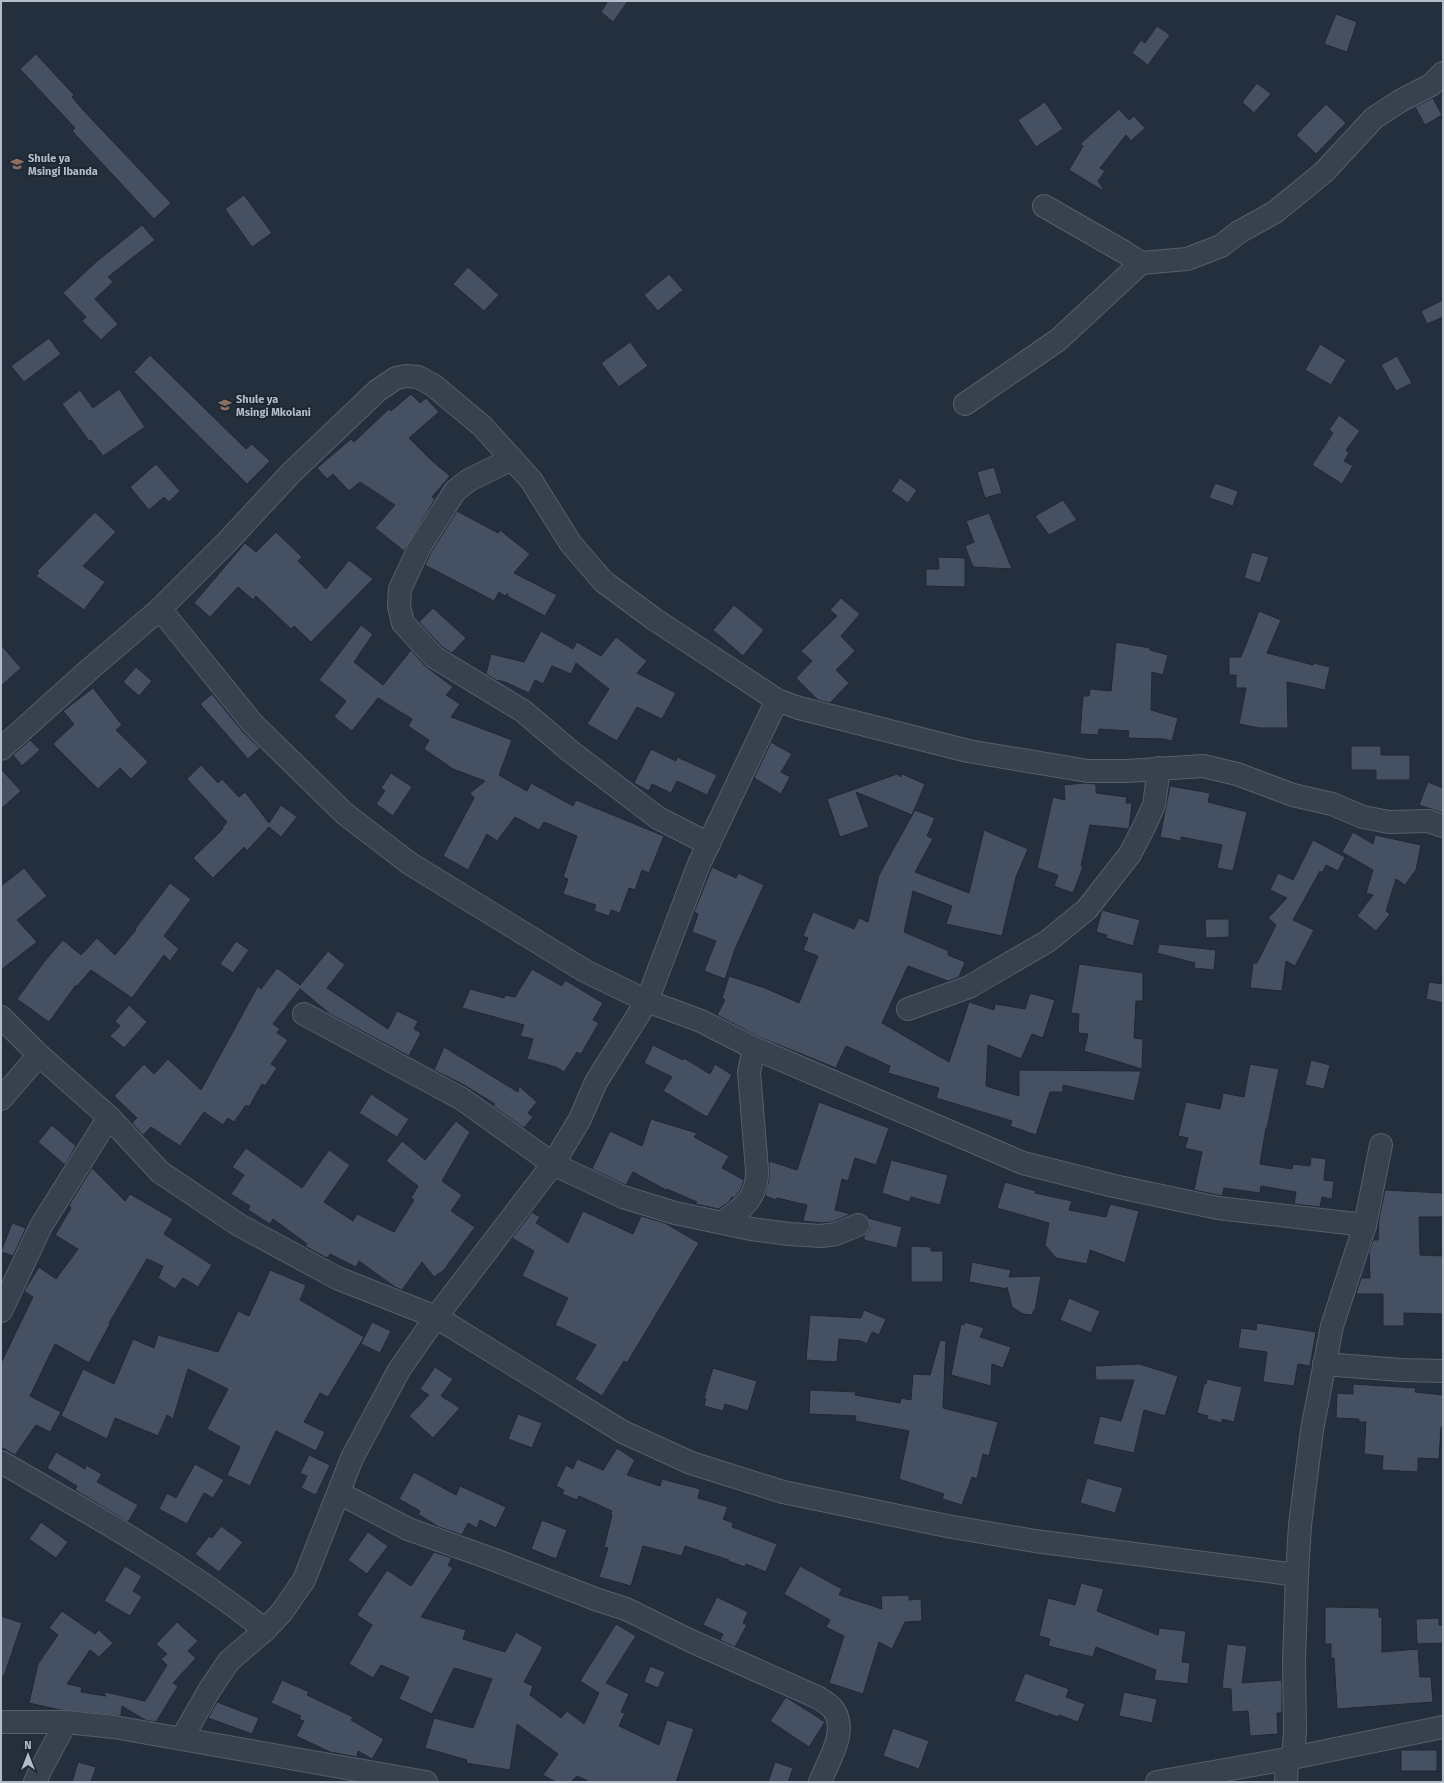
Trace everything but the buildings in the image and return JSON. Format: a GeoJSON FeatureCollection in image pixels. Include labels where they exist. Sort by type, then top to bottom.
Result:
{"type":"FeatureCollection","features":[{"type":"Feature","properties":{"kind":"street"},"geometry":{"type":"LineString","coordinates":[[965,404],[1058,340],[1141,263],[1187,259],[1221,246],[1239,232],[1275,212],[1319,177],[1374,118],[1400,101],[1431,85],[1443,73]]}},
{"type":"Feature","properties":{"kind":"street"},"geometry":{"type":"LineString","coordinates":[[1044,206],[1119,248],[1141,263]]}},
{"type":"Feature","properties":{"kind":"street"},"geometry":{"type":"LineString","coordinates":[[1,749],[90,669],[160,609],[227,542],[291,473],[377,391],[396,378],[406,376],[418,377],[433,385],[482,426],[531,480],[571,544],[604,582],[654,619],[777,700],[799,708],[889,732],[997,756],[1088,771],[1127,771],[1202,766],[1237,774],[1293,795],[1332,804],[1363,817],[1389,822],[1428,821],[1443,826]]}},
{"type":"Feature","properties":{"kind":"street"},"geometry":{"type":"LineString","coordinates":[[512,459],[469,480],[455,491],[418,548],[400,589],[399,606],[403,623],[434,657],[523,711],[570,751],[658,818],[709,844]]}},
{"type":"Feature","properties":{"kind":"street"},"geometry":{"type":"LineString","coordinates":[[160,609],[253,724],[344,813],[416,867],[585,971],[647,1002],[701,1020],[754,1048],[1023,1163],[1114,1186],[1218,1208],[1365,1225]]}},
{"type":"Feature","properties":{"kind":"street"},"geometry":{"type":"LineString","coordinates":[[182,1738],[210,1689],[229,1661],[265,1630],[282,1612],[304,1580],[352,1458],[399,1370],[436,1316],[553,1164],[580,1119],[596,1082],[647,1002],[699,864],[777,700]]}},
{"type":"Feature","properties":{"kind":"street"},"geometry":{"type":"LineString","coordinates":[[908,1009],[970,987],[1048,941],[1087,909],[1130,854],[1144,827],[1154,805],[1159,768]]}},
{"type":"Feature","properties":{"kind":"street"},"geometry":{"type":"LineString","coordinates":[[304,1014],[462,1099],[553,1164],[623,1197],[676,1213],[759,1230],[789,1234],[821,1236],[836,1234],[858,1225]]}},
{"type":"Feature","properties":{"kind":"street"},"geometry":{"type":"LineString","coordinates":[[1,1017],[39,1055],[109,1117],[160,1172],[239,1226],[337,1278],[436,1316],[623,1432],[691,1462],[783,1492],[947,1526],[1035,1541],[1297,1575]]}},
{"type":"Feature","properties":{"kind":"street"},"geometry":{"type":"LineString","coordinates":[[723,1222],[742,1209],[756,1185],[757,1177],[749,1072],[754,1048]]}},
{"type":"Feature","properties":{"kind":"street"},"geometry":{"type":"LineString","coordinates":[[1,1099],[39,1055]]}},
{"type":"Feature","properties":{"kind":"street"},"geometry":{"type":"LineString","coordinates":[[1,1311],[41,1226],[109,1117]]}},
{"type":"Feature","properties":{"kind":"street"},"geometry":{"type":"LineString","coordinates":[[1286,1782],[1295,1731],[1294,1660],[1297,1575],[1300,1525],[1312,1430],[1332,1326],[1365,1225],[1381,1145]]}},
{"type":"Feature","properties":{"kind":"street"},"geometry":{"type":"LineString","coordinates":[[1324,1364],[1401,1370],[1443,1371]]}},
{"type":"Feature","properties":{"kind":"street"},"geometry":{"type":"LineString","coordinates":[[1,1462],[93,1514],[145,1547],[231,1603],[265,1630]]}},
{"type":"Feature","properties":{"kind":"street"},"geometry":{"type":"LineString","coordinates":[[339,1493],[408,1528],[598,1600],[626,1609],[691,1641],[819,1698],[833,1709],[838,1720],[839,1733],[820,1782]]}},
{"type":"Feature","properties":{"kind":"street"},"geometry":{"type":"LineString","coordinates":[[1,1722],[66,1722],[114,1727],[426,1782]]}},
{"type":"Feature","properties":{"kind":"street"},"geometry":{"type":"LineString","coordinates":[[35,1782],[66,1722]]}},
{"type":"Feature","properties":{"kind":"street"},"geometry":{"type":"LineString","coordinates":[[1157,1782],[1290,1759],[1443,1727]]}},
{"type":"Feature","properties":{"kind":"place","name":"Shule ya Msingi Ibanda"},"geometry":{"type":"Point","coordinates":[17,164]}},
{"type":"Feature","properties":{"kind":"place","name":"Shule ya Msingi Mkolani"},"geometry":{"type":"Point","coordinates":[225,405]}}]}
